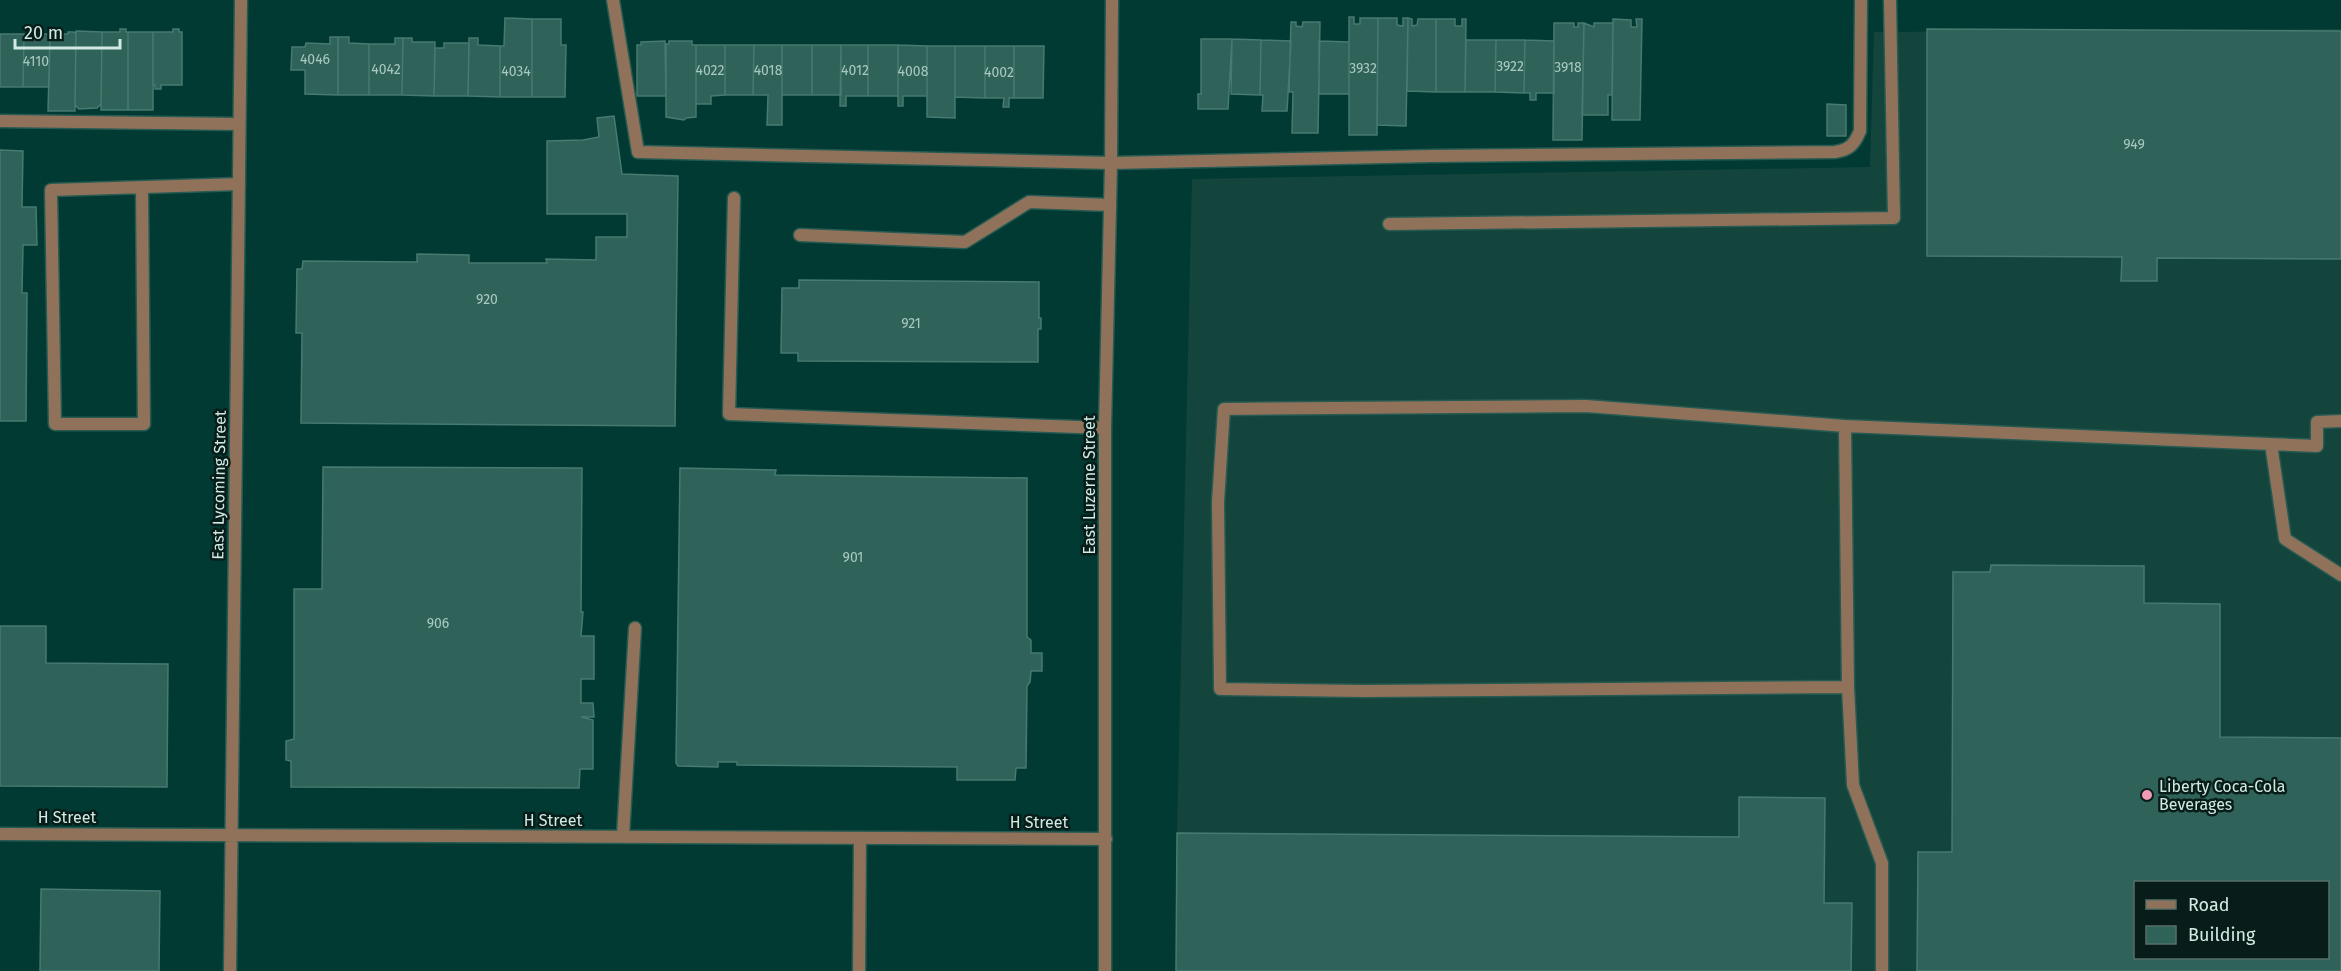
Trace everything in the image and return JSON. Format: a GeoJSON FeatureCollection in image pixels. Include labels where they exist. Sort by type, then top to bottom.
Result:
{"type":"FeatureCollection","features":[{"type":"Feature","properties":{"kind":"street","name":"East Lycoming Street"},"geometry":{"type":"LineString","coordinates":[[230,971],[241,0]]}},
{"type":"Feature","properties":{"kind":"street"},"geometry":{"type":"LineString","coordinates":[[613,0],[638,152],[1111,163],[1848,150],[1856,141],[1860,131],[1861,0]]}},
{"type":"Feature","properties":{"kind":"street","name":"East Luzerne Street"},"geometry":{"type":"LineString","coordinates":[[1105,971],[1105,428],[1112,0]]}},
{"type":"Feature","properties":{"kind":"street"},"geometry":{"type":"LineString","coordinates":[[1389,225],[1894,218],[1890,0]]}},
{"type":"Feature","properties":{"kind":"street"},"geometry":{"type":"LineString","coordinates":[[0,121],[239,124]]}},
{"type":"Feature","properties":{"kind":"street"},"geometry":{"type":"LineString","coordinates":[[142,187],[144,423],[55,424],[51,189],[239,184]]}},
{"type":"Feature","properties":{"kind":"street"},"geometry":{"type":"LineString","coordinates":[[734,198],[729,414],[1105,428]]}},
{"type":"Feature","properties":{"kind":"street"},"geometry":{"type":"LineString","coordinates":[[800,235],[965,242],[1029,202],[1110,205]]}},
{"type":"Feature","properties":{"kind":"street"},"geometry":{"type":"LineString","coordinates":[[1848,687],[1376,691],[1220,689],[1218,502],[1224,409],[1586,406],[1845,426],[2317,446],[2317,422],[2341,422]]}},
{"type":"Feature","properties":{"kind":"street"},"geometry":{"type":"LineString","coordinates":[[1845,426],[1848,687],[1853,785],[1882,863],[1882,971]]}},
{"type":"Feature","properties":{"kind":"street"},"geometry":{"type":"LineString","coordinates":[[2271,444],[2285,539],[2341,575]]}},
{"type":"Feature","properties":{"kind":"street"},"geometry":{"type":"LineString","coordinates":[[623,836],[635,628]]}},
{"type":"Feature","properties":{"kind":"street","name":"H Street"},"geometry":{"type":"LineString","coordinates":[[0,834],[1106,839]]}},
{"type":"Feature","properties":{"kind":"street"},"geometry":{"type":"LineString","coordinates":[[859,971],[860,838]]}},
{"type":"Feature","properties":{"kind":"shaded area"},"geometry":{"type":"Polygon","coordinates":[[[2341,29],[2341,971],[1176,971],[1192,179],[1870,167],[1874,32],[2341,29]]]}},
{"type":"Feature","properties":{"kind":"building"},"geometry":{"type":"Polygon","coordinates":[[[1349,17],[1354,17],[1354,24],[1360,24],[1360,18],[1378,18],[1377,135],[1349,135],[1349,17]]]}},
{"type":"Feature","properties":{"kind":"building"},"geometry":{"type":"Polygon","coordinates":[[[505,18],[532,19],[532,97],[500,97],[500,46],[504,46],[505,18]]]}},
{"type":"Feature","properties":{"kind":"building"},"geometry":{"type":"Polygon","coordinates":[[[1378,18],[1397,18],[1397,25],[1403,26],[1403,18],[1408,18],[1406,126],[1377,125],[1378,18]]]}},
{"type":"Feature","properties":{"kind":"building"},"geometry":{"type":"Polygon","coordinates":[[[1408,18],[1412,19],[1412,26],[1417,25],[1418,19],[1436,19],[1436,92],[1407,91],[1408,18]]]}},
{"type":"Feature","properties":{"kind":"building"},"geometry":{"type":"Polygon","coordinates":[[[532,19],[561,19],[561,45],[566,45],[565,97],[532,97],[532,19]]]}},
{"type":"Feature","properties":{"kind":"building"},"geometry":{"type":"Polygon","coordinates":[[[1436,19],[1455,19],[1455,26],[1462,26],[1462,19],[1466,19],[1465,92],[1436,92],[1436,19]]]}},
{"type":"Feature","properties":{"kind":"building"},"geometry":{"type":"Polygon","coordinates":[[[1613,19],[1631,20],[1631,27],[1637,27],[1636,19],[1642,19],[1640,120],[1612,120],[1613,19]]]}},
{"type":"Feature","properties":{"kind":"building"},"geometry":{"type":"Polygon","coordinates":[[[1291,22],[1296,22],[1296,26],[1302,27],[1303,22],[1320,22],[1318,133],[1292,133],[1293,92],[1289,92],[1291,22]]]}},
{"type":"Feature","properties":{"kind":"building"},"geometry":{"type":"Polygon","coordinates":[[[1554,23],[1574,23],[1574,27],[1578,27],[1578,23],[1584,23],[1582,140],[1553,140],[1554,23]]]}},
{"type":"Feature","properties":{"kind":"building"},"geometry":{"type":"Polygon","coordinates":[[[1584,23],[1594,27],[1594,23],[1613,23],[1612,95],[1608,95],[1608,115],[1582,115],[1584,23]]]}},
{"type":"Feature","properties":{"kind":"building"},"geometry":{"type":"Polygon","coordinates":[[[120,29],[126,29],[128,32],[128,110],[101,110],[102,32],[120,32],[120,29]]]}},
{"type":"Feature","properties":{"kind":"building"},"geometry":{"type":"Polygon","coordinates":[[[173,29],[179,29],[179,32],[182,32],[182,85],[161,85],[161,89],[155,89],[153,85],[153,32],[173,32],[173,29]]]}},
{"type":"Feature","properties":{"kind":"building"},"geometry":{"type":"Polygon","coordinates":[[[1927,29],[2341,31],[2341,259],[2157,258],[2157,281],[2121,281],[2122,257],[1927,256],[1927,29]]]}},
{"type":"Feature","properties":{"kind":"building"},"geometry":{"type":"Polygon","coordinates":[[[76,31],[102,32],[101,104],[97,108],[79,109],[75,105],[76,31]]]}},
{"type":"Feature","properties":{"kind":"building"},"geometry":{"type":"Polygon","coordinates":[[[68,32],[76,34],[75,111],[48,111],[50,34],[68,34],[68,32]]]}},
{"type":"Feature","properties":{"kind":"building"},"geometry":{"type":"Polygon","coordinates":[[[128,32],[153,32],[153,110],[128,110],[128,32]]]}},
{"type":"Feature","properties":{"kind":"building"},"geometry":{"type":"Polygon","coordinates":[[[0,34],[24,34],[23,87],[0,87],[0,34]]]}},
{"type":"Feature","properties":{"kind":"building"},"geometry":{"type":"Polygon","coordinates":[[[24,34],[50,34],[49,87],[23,87],[24,34]]]}},
{"type":"Feature","properties":{"kind":"building"},"geometry":{"type":"Polygon","coordinates":[[[330,37],[338,37],[338,95],[305,94],[305,70],[291,70],[292,47],[305,47],[306,43],[330,44],[330,37]]]}},
{"type":"Feature","properties":{"kind":"building"},"geometry":{"type":"Polygon","coordinates":[[[338,37],[349,37],[349,43],[369,44],[369,95],[338,95],[338,37]]]}},
{"type":"Feature","properties":{"kind":"building"},"geometry":{"type":"Polygon","coordinates":[[[395,38],[403,38],[402,95],[369,95],[369,44],[395,44],[395,38]]]}},
{"type":"Feature","properties":{"kind":"building"},"geometry":{"type":"Polygon","coordinates":[[[403,38],[412,38],[412,42],[435,42],[434,96],[402,95],[403,38]]]}},
{"type":"Feature","properties":{"kind":"building"},"geometry":{"type":"Polygon","coordinates":[[[469,38],[478,38],[478,45],[500,46],[500,97],[468,96],[469,38]]]}},
{"type":"Feature","properties":{"kind":"building"},"geometry":{"type":"Polygon","coordinates":[[[1201,39],[1232,39],[1228,109],[1198,109],[1198,94],[1201,94],[1201,39]]]}},
{"type":"Feature","properties":{"kind":"building"},"geometry":{"type":"Polygon","coordinates":[[[1232,39],[1261,40],[1260,95],[1231,94],[1232,39]]]}},
{"type":"Feature","properties":{"kind":"building"},"geometry":{"type":"Polygon","coordinates":[[[1261,40],[1291,41],[1287,111],[1262,111],[1261,40]]]}},
{"type":"Feature","properties":{"kind":"building"},"geometry":{"type":"Polygon","coordinates":[[[1466,40],[1496,40],[1495,92],[1465,92],[1466,40]]]}},
{"type":"Feature","properties":{"kind":"building"},"geometry":{"type":"Polygon","coordinates":[[[1496,40],[1525,40],[1524,93],[1495,92],[1496,40]]]}},
{"type":"Feature","properties":{"kind":"building"},"geometry":{"type":"Polygon","coordinates":[[[1525,40],[1554,41],[1554,93],[1536,93],[1536,100],[1530,100],[1530,93],[1524,93],[1525,40]]]}},
{"type":"Feature","properties":{"kind":"building"},"geometry":{"type":"Polygon","coordinates":[[[665,41],[666,96],[637,96],[637,45],[641,45],[641,42],[665,41]]]}},
{"type":"Feature","properties":{"kind":"building"},"geometry":{"type":"Polygon","coordinates":[[[669,41],[692,41],[692,45],[696,45],[696,117],[684,120],[666,117],[666,44],[669,44],[669,41]]]}},
{"type":"Feature","properties":{"kind":"building"},"geometry":{"type":"Polygon","coordinates":[[[1319,41],[1349,42],[1349,94],[1319,94],[1319,41]]]}},
{"type":"Feature","properties":{"kind":"building"},"geometry":{"type":"Polygon","coordinates":[[[444,43],[469,43],[468,96],[434,96],[435,48],[444,48],[444,43]]]}},
{"type":"Feature","properties":{"kind":"building"},"geometry":{"type":"Polygon","coordinates":[[[696,45],[725,45],[725,95],[711,96],[711,104],[696,104],[696,45]]]}},
{"type":"Feature","properties":{"kind":"building"},"geometry":{"type":"Polygon","coordinates":[[[725,45],[754,45],[753,95],[725,95],[725,45]]]}},
{"type":"Feature","properties":{"kind":"building"},"geometry":{"type":"Polygon","coordinates":[[[754,45],[782,45],[782,125],[767,125],[768,95],[753,95],[754,45]]]}},
{"type":"Feature","properties":{"kind":"building"},"geometry":{"type":"Polygon","coordinates":[[[782,45],[812,45],[812,95],[782,95],[782,45]]]}},
{"type":"Feature","properties":{"kind":"building"},"geometry":{"type":"Polygon","coordinates":[[[812,45],[841,45],[841,95],[812,95],[812,45]]]}},
{"type":"Feature","properties":{"kind":"building"},"geometry":{"type":"Polygon","coordinates":[[[841,45],[868,45],[868,96],[846,96],[846,106],[840,106],[841,45]]]}},
{"type":"Feature","properties":{"kind":"building"},"geometry":{"type":"Polygon","coordinates":[[[868,45],[898,45],[898,96],[868,96],[868,45]]]}},
{"type":"Feature","properties":{"kind":"building"},"geometry":{"type":"Polygon","coordinates":[[[898,45],[927,46],[927,96],[903,96],[903,106],[898,106],[898,45]]]}},
{"type":"Feature","properties":{"kind":"building"},"geometry":{"type":"Polygon","coordinates":[[[927,46],[955,46],[955,118],[927,117],[927,46]]]}},
{"type":"Feature","properties":{"kind":"building"},"geometry":{"type":"Polygon","coordinates":[[[955,46],[985,46],[985,98],[955,97],[955,46]]]}},
{"type":"Feature","properties":{"kind":"building"},"geometry":{"type":"Polygon","coordinates":[[[985,46],[1014,46],[1014,98],[1009,98],[1009,107],[1003,107],[1004,98],[985,98],[985,46]]]}},
{"type":"Feature","properties":{"kind":"building"},"geometry":{"type":"Polygon","coordinates":[[[1014,46],[1044,46],[1043,98],[1014,98],[1014,46]]]}},
{"type":"Feature","properties":{"kind":"building"},"geometry":{"type":"Polygon","coordinates":[[[1827,104],[1846,105],[1846,136],[1827,136],[1827,104]]]}},
{"type":"Feature","properties":{"kind":"building"},"geometry":{"type":"Polygon","coordinates":[[[614,116],[622,174],[678,176],[675,426],[301,423],[302,333],[296,333],[297,269],[302,269],[303,261],[417,262],[417,254],[469,255],[469,263],[547,263],[546,259],[596,260],[596,237],[627,237],[627,214],[547,214],[547,141],[599,137],[597,118],[614,116]]]}},
{"type":"Feature","properties":{"kind":"building"},"geometry":{"type":"Polygon","coordinates":[[[0,150],[23,151],[22,207],[36,207],[37,245],[23,245],[22,293],[27,293],[26,421],[0,421],[0,150]]]}},
{"type":"Feature","properties":{"kind":"building"},"geometry":{"type":"Polygon","coordinates":[[[799,280],[1039,282],[1041,329],[1038,329],[1038,362],[798,361],[798,353],[781,353],[782,288],[799,288],[799,280]]]}},
{"type":"Feature","properties":{"kind":"building"},"geometry":{"type":"Polygon","coordinates":[[[323,467],[582,468],[581,612],[583,612],[581,636],[594,636],[594,679],[581,679],[581,703],[593,703],[594,717],[581,717],[593,720],[593,769],[580,769],[579,788],[291,787],[291,761],[286,760],[286,741],[294,739],[294,589],[322,589],[323,467]]]}},
{"type":"Feature","properties":{"kind":"building"},"geometry":{"type":"Polygon","coordinates":[[[680,468],[776,470],[775,475],[1027,478],[1027,637],[1031,640],[1031,653],[1042,653],[1042,671],[1031,671],[1030,682],[1027,686],[1026,768],[1016,768],[1015,780],[957,780],[957,767],[737,765],[737,762],[718,762],[718,767],[678,766],[676,763],[680,468]]]}},
{"type":"Feature","properties":{"kind":"building","name":"Liberty Coca-Cola Beverages"},"geometry":{"type":"Polygon","coordinates":[[[1991,565],[2144,566],[2144,603],[2220,604],[2220,737],[2341,738],[2341,971],[1917,971],[1918,852],[1952,852],[1953,572],[1990,572],[1991,565]]]}},
{"type":"Feature","properties":{"kind":"building"},"geometry":{"type":"Polygon","coordinates":[[[0,626],[46,626],[46,663],[168,664],[167,787],[0,786],[0,626]]]}},
{"type":"Feature","properties":{"kind":"building"},"geometry":{"type":"Polygon","coordinates":[[[1739,797],[1825,798],[1824,903],[1852,903],[1851,971],[1176,971],[1177,833],[1739,837],[1739,797]]]}},
{"type":"Feature","properties":{"kind":"building"},"geometry":{"type":"Polygon","coordinates":[[[41,889],[160,891],[159,971],[40,971],[41,889]]]}},
{"type":"Feature","properties":{"kind":"place","name":"Liberty Coca-Cola Beverages"},"geometry":{"type":"Point","coordinates":[2147,795]}}]}
